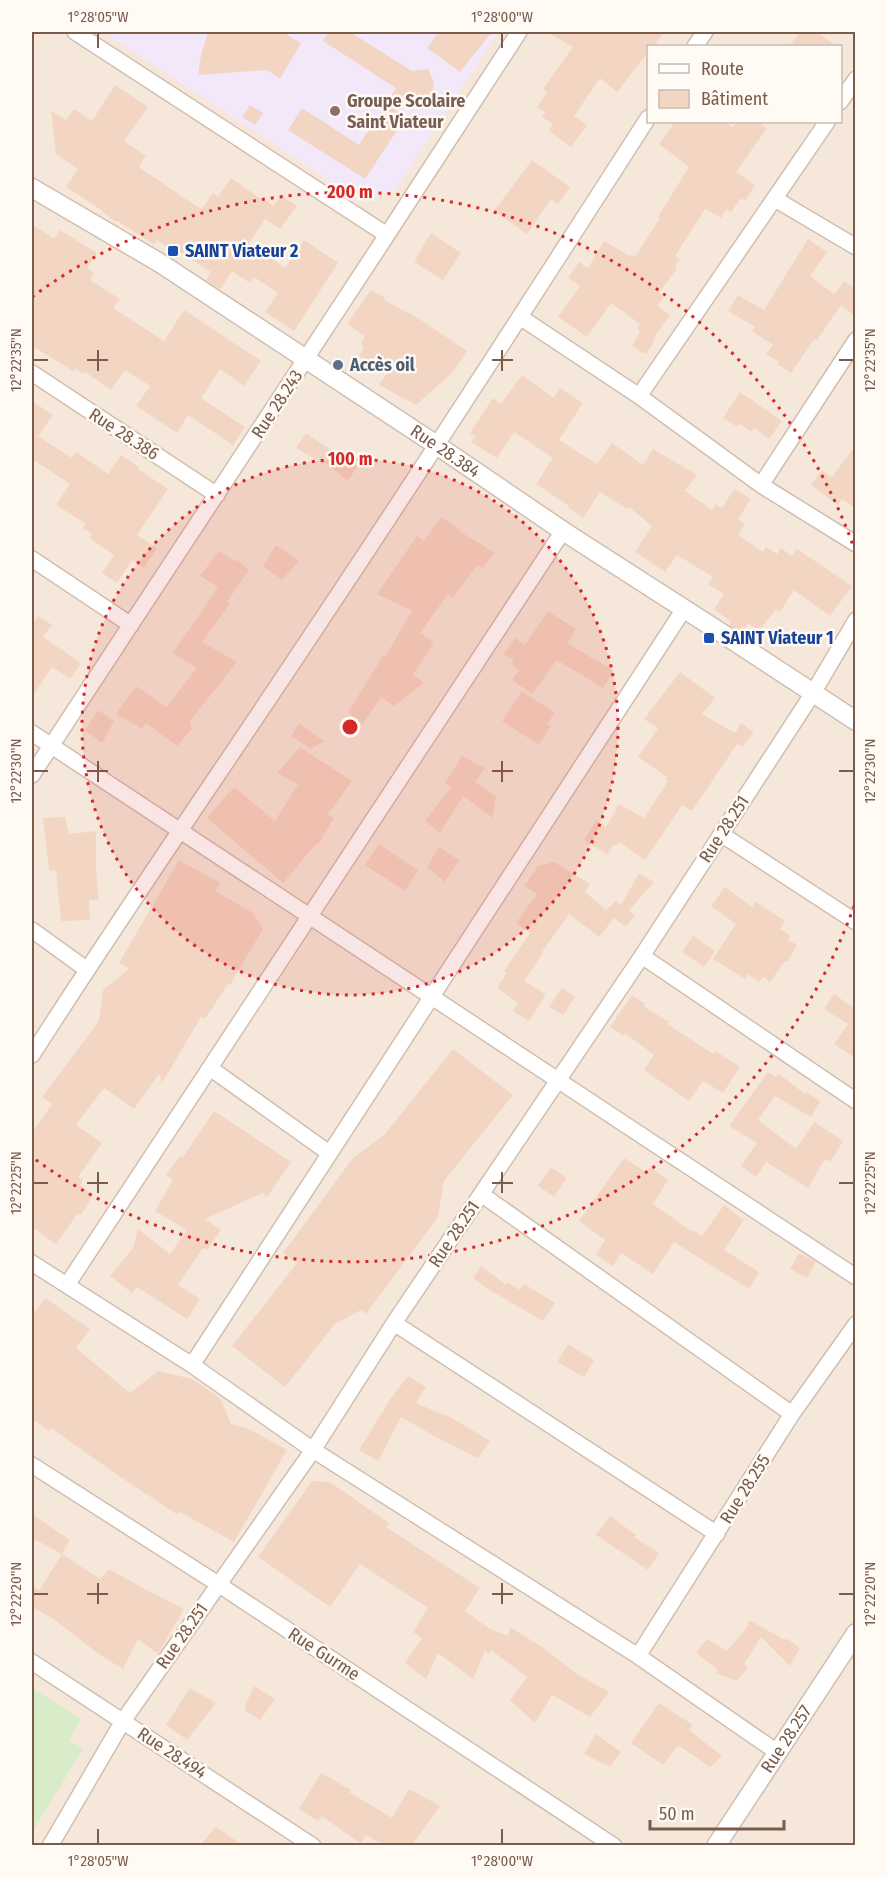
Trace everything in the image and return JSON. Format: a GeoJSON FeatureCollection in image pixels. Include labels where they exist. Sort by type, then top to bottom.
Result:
{"type":"FeatureCollection","features":[{"type":"Feature","properties":{"kind":"street"},"geometry":{"type":"LineString","coordinates":[[75,32],[387,236]]}},
{"type":"Feature","properties":{"kind":"street","name":"Rue 28.243"},"geometry":{"type":"LineString","coordinates":[[32,775],[519,32]]}},
{"type":"Feature","properties":{"kind":"street"},"geometry":{"type":"LineString","coordinates":[[696,45],[705,32]]}},
{"type":"Feature","properties":{"kind":"street"},"geometry":{"type":"LineString","coordinates":[[842,99],[855,79]]}},
{"type":"Feature","properties":{"kind":"street"},"geometry":{"type":"LineString","coordinates":[[32,1054],[86,969],[438,446],[647,120]]}},
{"type":"Feature","properties":{"kind":"street"},"geometry":{"type":"LineString","coordinates":[[639,396],[826,123]]}},
{"type":"Feature","properties":{"kind":"street","name":"Rue 28.384"},"geometry":{"type":"LineString","coordinates":[[32,188],[160,263],[563,531],[855,721]]}},
{"type":"Feature","properties":{"kind":"street"},"geometry":{"type":"LineString","coordinates":[[775,199],[855,247]]}},
{"type":"Feature","properties":{"kind":"street"},"geometry":{"type":"LineString","coordinates":[[520,317],[639,396],[761,485],[855,544]]}},
{"type":"Feature","properties":{"kind":"street"},"geometry":{"type":"LineString","coordinates":[[761,485],[855,340]]}},
{"type":"Feature","properties":{"kind":"street","name":"Rue 28.386"},"geometry":{"type":"LineString","coordinates":[[32,373],[217,495]]}},
{"type":"Feature","properties":{"kind":"street"},"geometry":{"type":"LineString","coordinates":[[67,1285],[563,531]]}},
{"type":"Feature","properties":{"kind":"street"},"geometry":{"type":"LineString","coordinates":[[32,559],[131,625]]}},
{"type":"Feature","properties":{"kind":"street"},"geometry":{"type":"LineString","coordinates":[[192,1365],[684,609]]}},
{"type":"Feature","properties":{"kind":"street","name":"Rue 28.251"},"geometry":{"type":"LineString","coordinates":[[50,1845],[123,1721],[313,1450],[394,1323],[642,956],[813,693],[855,620]]}},
{"type":"Feature","properties":{"kind":"street"},"geometry":{"type":"LineString","coordinates":[[32,733],[855,1277]]}},
{"type":"Feature","properties":{"kind":"street"},"geometry":{"type":"LineString","coordinates":[[721,834],[855,922]]}},
{"type":"Feature","properties":{"kind":"street"},"geometry":{"type":"LineString","coordinates":[[32,930],[86,969]]}},
{"type":"Feature","properties":{"kind":"street"},"geometry":{"type":"LineString","coordinates":[[642,956],[855,1101]]}},
{"type":"Feature","properties":{"kind":"street"},"geometry":{"type":"LineString","coordinates":[[210,1068],[329,1153]]}},
{"type":"Feature","properties":{"kind":"street"},"geometry":{"type":"LineString","coordinates":[[481,1194],[792,1414]]}},
{"type":"Feature","properties":{"kind":"street"},"geometry":{"type":"LineString","coordinates":[[32,1263],[192,1365],[313,1450],[638,1656],[777,1752]]}},
{"type":"Feature","properties":{"kind":"street"},"geometry":{"type":"LineString","coordinates":[[394,1323],[717,1534]]}},
{"type":"Feature","properties":{"kind":"street","name":"Rue 28.255"},"geometry":{"type":"LineString","coordinates":[[638,1656],[792,1414],[855,1324]]}},
{"type":"Feature","properties":{"kind":"street","name":"Rue Gurme"},"geometry":{"type":"LineString","coordinates":[[32,1465],[218,1584],[614,1845]]}},
{"type":"Feature","properties":{"kind":"street","name":"Rue 28.257"},"geometry":{"type":"LineString","coordinates":[[716,1845],[855,1633]]}},
{"type":"Feature","properties":{"kind":"street","name":"Rue 28.494"},"geometry":{"type":"LineString","coordinates":[[32,1662],[313,1845]]}},
{"type":"Feature","properties":{"kind":"shaded area"},"geometry":{"type":"Polygon","coordinates":[[[32,32],[855,32],[855,1845],[32,1845],[32,32]]]}},
{"type":"Feature","properties":{"kind":"shaded area","name":"Groupe Scolaire Saint Viateur"},"geometry":{"type":"Polygon","coordinates":[[[104,32],[498,32],[395,190],[362,202],[104,32]]]}},
{"type":"Feature","properties":{"kind":"green space"},"geometry":{"type":"Polygon","coordinates":[[[32,1688],[81,1719],[69,1740],[83,1749],[32,1832],[32,1688]]]}},
{"type":"Feature","properties":{"kind":"building"},"geometry":{"type":"Polygon","coordinates":[[[208,32],[286,32],[287,35],[301,43],[280,79],[267,70],[198,75],[208,32]]]}},
{"type":"Feature","properties":{"kind":"building"},"geometry":{"type":"Polygon","coordinates":[[[329,32],[350,32],[412,71],[428,69],[434,82],[433,89],[425,98],[386,103],[396,88],[323,41],[329,32]]]}},
{"type":"Feature","properties":{"kind":"building"},"geometry":{"type":"Polygon","coordinates":[[[439,32],[492,32],[460,72],[427,48],[439,32]]]}},
{"type":"Feature","properties":{"kind":"building"},"geometry":{"type":"Polygon","coordinates":[[[547,32],[665,32],[654,45],[647,45],[647,53],[617,92],[600,78],[574,116],[587,125],[571,147],[549,131],[553,124],[542,117],[545,112],[537,107],[547,92],[543,89],[573,47],[547,32]]]}},
{"type":"Feature","properties":{"kind":"building"},"geometry":{"type":"Polygon","coordinates":[[[801,32],[817,32],[835,45],[790,45],[801,32]]]}},
{"type":"Feature","properties":{"kind":"building"},"geometry":{"type":"Polygon","coordinates":[[[115,85],[148,107],[124,141],[146,156],[139,167],[193,204],[202,209],[213,193],[218,197],[231,178],[274,206],[281,195],[297,206],[280,229],[265,219],[249,243],[285,268],[304,240],[338,263],[294,331],[265,312],[278,293],[254,277],[250,283],[232,271],[220,289],[206,280],[211,272],[174,248],[172,250],[157,240],[154,244],[116,222],[66,187],[78,169],[56,154],[51,111],[66,120],[74,109],[92,121],[115,85]]]}},
{"type":"Feature","properties":{"kind":"building"},"geometry":{"type":"Polygon","coordinates":[[[386,104],[406,117],[365,179],[288,130],[302,108],[359,145],[386,104]]]}},
{"type":"Feature","properties":{"kind":"building"},"geometry":{"type":"Polygon","coordinates":[[[250,105],[263,113],[255,125],[242,117],[250,105]]]}},
{"type":"Feature","properties":{"kind":"building"},"geometry":{"type":"Polygon","coordinates":[[[674,123],[726,123],[733,127],[736,123],[759,123],[767,128],[736,172],[755,185],[745,201],[741,198],[731,212],[726,209],[721,218],[705,209],[675,256],[680,259],[675,266],[677,268],[659,293],[664,297],[657,306],[670,315],[654,337],[656,338],[646,354],[632,346],[640,332],[637,329],[640,324],[611,303],[587,337],[558,317],[580,286],[568,278],[579,262],[588,268],[604,241],[635,257],[660,218],[658,217],[689,167],[659,144],[674,123]]]}},
{"type":"Feature","properties":{"kind":"building"},"geometry":{"type":"Polygon","coordinates":[[[532,160],[570,187],[558,204],[551,199],[527,234],[494,211],[532,160]]]}},
{"type":"Feature","properties":{"kind":"building"},"geometry":{"type":"Polygon","coordinates":[[[32,224],[54,239],[60,230],[97,253],[87,268],[94,273],[90,280],[120,299],[113,308],[164,341],[184,310],[261,361],[244,386],[220,369],[201,398],[245,427],[233,445],[188,415],[177,433],[136,406],[150,386],[125,370],[111,390],[85,372],[84,374],[75,368],[73,371],[32,346],[32,224]]]}},
{"type":"Feature","properties":{"kind":"building"},"geometry":{"type":"Polygon","coordinates":[[[431,233],[461,253],[443,280],[414,262],[431,233]]]}},
{"type":"Feature","properties":{"kind":"building"},"geometry":{"type":"Polygon","coordinates":[[[808,239],[827,252],[810,276],[834,294],[844,281],[855,289],[855,316],[841,305],[791,373],[766,354],[773,345],[752,331],[755,327],[728,311],[738,295],[764,310],[808,239]]]}},
{"type":"Feature","properties":{"kind":"building"},"geometry":{"type":"Polygon","coordinates":[[[371,290],[467,351],[453,372],[416,405],[379,385],[387,373],[359,356],[364,347],[361,343],[365,336],[347,324],[371,290]]]}},
{"type":"Feature","properties":{"kind":"building"},"geometry":{"type":"Polygon","coordinates":[[[522,375],[554,398],[560,388],[583,403],[559,440],[597,464],[612,443],[643,465],[653,449],[697,475],[685,491],[712,510],[716,504],[722,508],[734,489],[751,499],[738,519],[745,524],[738,535],[763,552],[766,547],[777,554],[781,548],[792,556],[797,549],[852,586],[830,616],[794,590],[780,612],[776,609],[759,631],[748,623],[742,633],[729,625],[731,622],[714,609],[724,594],[708,584],[713,577],[677,555],[665,572],[635,552],[652,526],[629,507],[627,509],[600,492],[583,518],[536,484],[553,458],[514,432],[497,458],[471,442],[475,436],[470,433],[493,398],[501,404],[522,375]]]}},
{"type":"Feature","properties":{"kind":"building"},"geometry":{"type":"Polygon","coordinates":[[[740,392],[782,421],[769,439],[754,428],[752,432],[740,424],[738,427],[723,418],[740,392]]]}},
{"type":"Feature","properties":{"kind":"building"},"geometry":{"type":"Polygon","coordinates":[[[32,401],[53,415],[38,436],[72,458],[76,452],[108,474],[121,455],[168,489],[137,535],[157,548],[144,568],[132,560],[117,583],[102,573],[114,555],[89,538],[92,534],[83,528],[86,524],[56,505],[70,484],[32,459],[32,401]]]}},
{"type":"Feature","properties":{"kind":"building"},"geometry":{"type":"Polygon","coordinates":[[[306,433],[357,467],[348,481],[324,462],[323,464],[296,448],[306,433]]]}},
{"type":"Feature","properties":{"kind":"building"},"geometry":{"type":"Polygon","coordinates":[[[855,446],[855,508],[842,499],[838,505],[811,485],[822,470],[832,477],[855,446]]]}},
{"type":"Feature","properties":{"kind":"building"},"geometry":{"type":"Polygon","coordinates":[[[441,517],[495,553],[482,568],[477,565],[453,598],[448,594],[420,633],[434,642],[413,675],[424,683],[394,706],[381,697],[362,725],[348,712],[383,656],[385,657],[412,611],[377,594],[417,536],[424,541],[441,517]]]}},
{"type":"Feature","properties":{"kind":"building"},"geometry":{"type":"Polygon","coordinates":[[[276,545],[299,561],[282,580],[263,566],[276,545]]]}},
{"type":"Feature","properties":{"kind":"building"},"geometry":{"type":"Polygon","coordinates":[[[219,551],[235,561],[236,559],[249,570],[227,602],[230,604],[202,642],[237,662],[190,721],[192,729],[177,746],[146,723],[142,729],[116,714],[136,686],[166,707],[197,668],[173,653],[218,587],[200,576],[219,551]]]}},
{"type":"Feature","properties":{"kind":"building"},"geometry":{"type":"Polygon","coordinates":[[[548,611],[576,629],[567,643],[614,671],[603,688],[557,660],[532,694],[512,680],[519,670],[511,664],[514,661],[504,654],[515,638],[525,645],[548,611]]]}},
{"type":"Feature","properties":{"kind":"building"},"geometry":{"type":"Polygon","coordinates":[[[38,616],[52,625],[43,637],[81,663],[70,679],[52,667],[32,697],[32,626],[38,616]]]}},
{"type":"Feature","properties":{"kind":"building"},"geometry":{"type":"Polygon","coordinates":[[[680,672],[715,698],[702,714],[735,733],[741,723],[754,733],[742,747],[737,744],[692,811],[682,805],[645,860],[619,842],[616,846],[614,844],[608,855],[584,840],[596,820],[606,827],[619,804],[644,818],[668,781],[665,779],[667,777],[638,757],[658,728],[644,719],[680,672]]]}},
{"type":"Feature","properties":{"kind":"building"},"geometry":{"type":"Polygon","coordinates":[[[522,691],[555,713],[547,724],[551,726],[539,745],[502,721],[522,691]]]}},
{"type":"Feature","properties":{"kind":"building"},"geometry":{"type":"Polygon","coordinates":[[[98,710],[114,721],[102,743],[85,730],[98,710]]]}},
{"type":"Feature","properties":{"kind":"building"},"geometry":{"type":"Polygon","coordinates":[[[299,723],[324,741],[311,749],[291,736],[299,723]]]}},
{"type":"Feature","properties":{"kind":"building"},"geometry":{"type":"Polygon","coordinates":[[[300,747],[352,781],[328,814],[334,818],[318,845],[316,844],[283,883],[207,818],[234,787],[275,821],[298,784],[277,773],[300,747]]]}},
{"type":"Feature","properties":{"kind":"building"},"geometry":{"type":"Polygon","coordinates":[[[462,756],[485,768],[475,782],[496,796],[493,818],[463,796],[440,833],[425,821],[451,787],[445,783],[462,756]]]}},
{"type":"Feature","properties":{"kind":"building"},"geometry":{"type":"Polygon","coordinates":[[[65,817],[69,834],[96,831],[99,900],[89,900],[90,920],[61,921],[56,870],[49,871],[43,818],[65,817]]]}},
{"type":"Feature","properties":{"kind":"building"},"geometry":{"type":"Polygon","coordinates":[[[379,844],[418,870],[405,891],[365,865],[379,844]]]}},
{"type":"Feature","properties":{"kind":"building"},"geometry":{"type":"Polygon","coordinates":[[[439,847],[459,860],[445,882],[427,867],[439,847]]]}},
{"type":"Feature","properties":{"kind":"building"},"geometry":{"type":"Polygon","coordinates":[[[179,860],[220,883],[215,891],[253,913],[263,929],[230,985],[228,984],[205,1019],[201,1017],[162,1083],[159,1074],[134,1109],[104,1088],[76,1125],[102,1143],[78,1177],[83,1180],[80,1185],[93,1195],[81,1215],[78,1213],[56,1244],[32,1227],[32,1133],[52,1104],[42,1097],[99,1021],[103,990],[129,969],[119,963],[179,860]]]}},
{"type":"Feature","properties":{"kind":"building"},"geometry":{"type":"Polygon","coordinates":[[[554,862],[590,884],[585,892],[606,910],[616,901],[621,905],[639,873],[654,882],[629,910],[635,915],[626,927],[614,918],[599,937],[569,914],[524,981],[546,994],[529,1021],[513,1011],[518,1003],[497,988],[507,973],[504,971],[530,933],[516,923],[537,894],[524,886],[538,866],[554,862]]]}},
{"type":"Feature","properties":{"kind":"building"},"geometry":{"type":"Polygon","coordinates":[[[725,887],[752,907],[756,902],[785,921],[780,929],[791,936],[788,940],[797,945],[787,962],[785,961],[770,982],[763,977],[759,982],[748,974],[745,979],[713,959],[736,924],[711,906],[725,887]]]}},
{"type":"Feature","properties":{"kind":"building"},"geometry":{"type":"Polygon","coordinates":[[[693,936],[715,951],[704,967],[682,952],[693,936]]]}},
{"type":"Feature","properties":{"kind":"building"},"geometry":{"type":"Polygon","coordinates":[[[562,988],[575,997],[563,1015],[549,1007],[562,988]]]}},
{"type":"Feature","properties":{"kind":"building"},"geometry":{"type":"Polygon","coordinates":[[[834,994],[855,1009],[855,1058],[834,1044],[848,1024],[824,1009],[834,994]]]}},
{"type":"Feature","properties":{"kind":"building"},"geometry":{"type":"Polygon","coordinates":[[[632,995],[645,1004],[643,1006],[669,1022],[667,1024],[713,1054],[715,1051],[740,1067],[723,1093],[703,1081],[689,1101],[644,1070],[654,1055],[625,1033],[624,1036],[610,1027],[632,995]]]}},
{"type":"Feature","properties":{"kind":"building"},"geometry":{"type":"Polygon","coordinates":[[[453,1049],[513,1095],[444,1181],[438,1217],[366,1314],[361,1310],[335,1324],[285,1387],[232,1346],[297,1263],[283,1253],[353,1158],[384,1135],[453,1049]]]}},
{"type":"Feature","properties":{"kind":"building"},"geometry":{"type":"Polygon","coordinates":[[[768,1072],[776,1077],[779,1074],[805,1094],[806,1092],[820,1101],[811,1117],[775,1096],[758,1120],[796,1149],[814,1122],[843,1141],[830,1162],[825,1159],[808,1188],[766,1162],[756,1177],[741,1166],[757,1143],[729,1126],[768,1072]]]}},
{"type":"Feature","properties":{"kind":"building"},"geometry":{"type":"Polygon","coordinates":[[[214,1111],[291,1162],[267,1197],[262,1193],[205,1219],[221,1230],[207,1250],[203,1248],[178,1285],[200,1299],[187,1319],[137,1287],[132,1293],[110,1276],[133,1248],[138,1229],[170,1254],[187,1230],[155,1211],[173,1180],[166,1175],[180,1156],[183,1157],[214,1111]]]}},
{"type":"Feature","properties":{"kind":"building"},"geometry":{"type":"Polygon","coordinates":[[[624,1158],[646,1172],[650,1167],[668,1180],[653,1204],[692,1232],[693,1230],[702,1236],[724,1205],[744,1220],[724,1250],[759,1272],[749,1289],[674,1242],[653,1274],[621,1253],[613,1266],[596,1255],[605,1240],[579,1221],[624,1158]]]}},
{"type":"Feature","properties":{"kind":"building"},"geometry":{"type":"Polygon","coordinates":[[[551,1167],[567,1178],[554,1197],[538,1186],[551,1167]]]}},
{"type":"Feature","properties":{"kind":"building"},"geometry":{"type":"Polygon","coordinates":[[[799,1253],[816,1262],[807,1278],[790,1269],[799,1253]]]}},
{"type":"Feature","properties":{"kind":"building"},"geometry":{"type":"Polygon","coordinates":[[[481,1266],[506,1285],[507,1282],[520,1290],[524,1284],[555,1303],[543,1321],[473,1278],[481,1266]]]}},
{"type":"Feature","properties":{"kind":"building"},"geometry":{"type":"Polygon","coordinates":[[[45,1298],[90,1329],[76,1348],[130,1393],[158,1371],[192,1379],[220,1398],[231,1424],[247,1428],[287,1450],[234,1542],[180,1512],[178,1515],[51,1428],[49,1431],[32,1419],[32,1316],[45,1298]]]}},
{"type":"Feature","properties":{"kind":"building"},"geometry":{"type":"Polygon","coordinates":[[[568,1344],[594,1360],[584,1377],[557,1362],[568,1344]]]}},
{"type":"Feature","properties":{"kind":"building"},"geometry":{"type":"Polygon","coordinates":[[[408,1376],[426,1387],[416,1403],[447,1415],[490,1441],[478,1458],[401,1417],[378,1461],[359,1450],[391,1398],[408,1376]]]}},
{"type":"Feature","properties":{"kind":"building"},"geometry":{"type":"Polygon","coordinates":[[[312,1481],[330,1482],[389,1523],[386,1527],[480,1588],[465,1611],[490,1629],[508,1636],[510,1627],[542,1647],[577,1674],[609,1692],[590,1717],[552,1695],[535,1723],[510,1700],[527,1677],[491,1650],[489,1654],[485,1651],[473,1679],[438,1653],[426,1679],[405,1663],[422,1638],[413,1632],[428,1608],[360,1564],[330,1607],[258,1557],[312,1481]]]}},
{"type":"Feature","properties":{"kind":"building"},"geometry":{"type":"Polygon","coordinates":[[[32,1514],[70,1540],[62,1554],[32,1538],[32,1514]]]}},
{"type":"Feature","properties":{"kind":"building"},"geometry":{"type":"Polygon","coordinates":[[[610,1516],[636,1535],[634,1537],[659,1553],[648,1570],[596,1535],[610,1516]]]}},
{"type":"Feature","properties":{"kind":"building"},"geometry":{"type":"Polygon","coordinates":[[[62,1554],[100,1579],[109,1569],[184,1609],[158,1654],[138,1639],[123,1669],[100,1655],[52,1618],[32,1607],[32,1585],[39,1591],[62,1554]]]}},
{"type":"Feature","properties":{"kind":"building"},"geometry":{"type":"Polygon","coordinates":[[[749,1620],[785,1640],[786,1638],[800,1648],[790,1666],[761,1637],[744,1664],[748,1667],[737,1681],[716,1673],[718,1670],[696,1653],[707,1639],[727,1651],[749,1625],[747,1624],[749,1620]]]}},
{"type":"Feature","properties":{"kind":"building"},"geometry":{"type":"Polygon","coordinates":[[[254,1686],[275,1699],[260,1720],[245,1711],[254,1686]]]}},
{"type":"Feature","properties":{"kind":"building"},"geometry":{"type":"Polygon","coordinates":[[[190,1688],[216,1703],[187,1740],[166,1725],[190,1688]]]}},
{"type":"Feature","properties":{"kind":"building"},"geometry":{"type":"Polygon","coordinates":[[[659,1703],[693,1725],[689,1730],[722,1756],[710,1767],[678,1745],[663,1765],[631,1743],[659,1703]]]}},
{"type":"Feature","properties":{"kind":"building"},"geometry":{"type":"Polygon","coordinates":[[[596,1734],[621,1752],[610,1767],[584,1754],[596,1734]]]}},
{"type":"Feature","properties":{"kind":"building"},"geometry":{"type":"Polygon","coordinates":[[[321,1773],[392,1818],[409,1789],[440,1806],[412,1845],[383,1845],[366,1835],[361,1844],[322,1816],[318,1821],[299,1809],[321,1773]]]}},
{"type":"Feature","properties":{"kind":"building"},"geometry":{"type":"Polygon","coordinates":[[[216,1827],[242,1845],[200,1845],[216,1827]]]}},
{"type":"Feature","properties":{"kind":"place","name":"Groupe Scolaire Saint Viateur"},"geometry":{"type":"Point","coordinates":[335,111]}},
{"type":"Feature","properties":{"kind":"place","name":"SAINT Viateur 2"},"geometry":{"type":"Point","coordinates":[173,251]}},
{"type":"Feature","properties":{"kind":"place","name":"Accès oil"},"geometry":{"type":"Point","coordinates":[338,365]}},
{"type":"Feature","properties":{"kind":"place","name":"SAINT Viateur 1"},"geometry":{"type":"Point","coordinates":[709,638]}}]}
